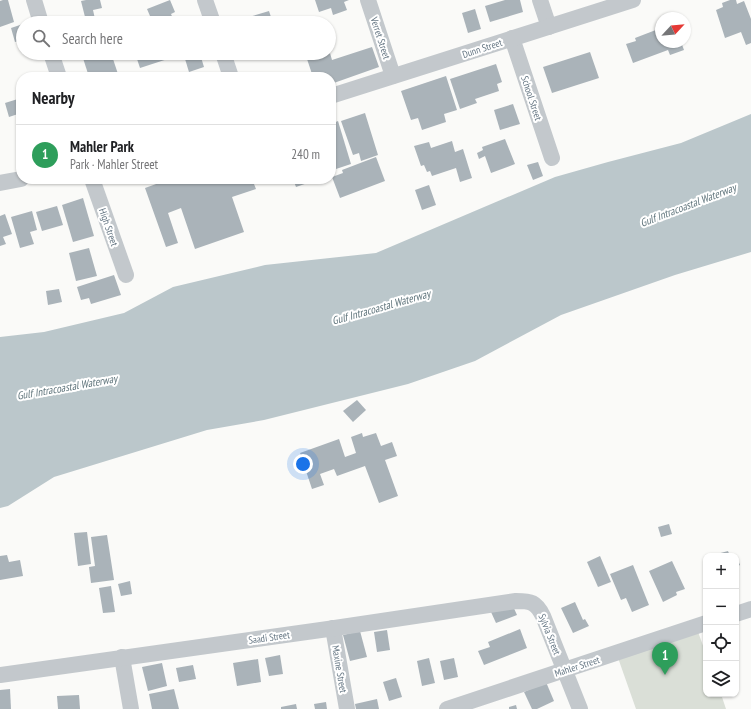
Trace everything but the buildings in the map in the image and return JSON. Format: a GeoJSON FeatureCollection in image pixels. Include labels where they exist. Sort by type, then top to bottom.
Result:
{"type":"FeatureCollection","features":[{"type":"Feature","properties":{"kind":"street"},"geometry":{"type":"LineString","coordinates":[[34,0],[39,16]]}},
{"type":"Feature","properties":{"kind":"street"},"geometry":{"type":"LineString","coordinates":[[205,0],[211,16]]}},
{"type":"Feature","properties":{"kind":"street","name":"Verret Street"},"geometry":{"type":"LineString","coordinates":[[368,0],[393,76]]}},
{"type":"Feature","properties":{"kind":"street"},"geometry":{"type":"LineString","coordinates":[[540,0],[549,27]]}},
{"type":"Feature","properties":{"kind":"street","name":"Dunn Street"},"geometry":{"type":"LineString","coordinates":[[336,94],[633,0]]}},
{"type":"Feature","properties":{"kind":"street","name":"School Street"},"geometry":{"type":"LineString","coordinates":[[512,38],[552,158]]}},
{"type":"Feature","properties":{"kind":"street"},"geometry":{"type":"LineString","coordinates":[[53,60],[57,72]]}},
{"type":"Feature","properties":{"kind":"street"},"geometry":{"type":"LineString","coordinates":[[225,60],[229,72]]}},
{"type":"Feature","properties":{"kind":"street"},"geometry":{"type":"LineString","coordinates":[[0,183],[16,180]]}},
{"type":"Feature","properties":{"kind":"street","name":"High Street"},"geometry":{"type":"LineString","coordinates":[[94,184],[126,275]]}},
{"type":"Feature","properties":{"kind":"street","name":"Saadi Street"},"geometry":{"type":"LineString","coordinates":[[0,675],[516,601],[530,601],[536,605]]}},
{"type":"Feature","properties":{"kind":"street","name":"Sylvia Street"},"geometry":{"type":"LineString","coordinates":[[536,605],[539,607],[544,616],[580,709]]}},
{"type":"Feature","properties":{"kind":"street"},"geometry":{"type":"LineString","coordinates":[[739,613],[751,609]]}},
{"type":"Feature","properties":{"kind":"street","name":"Mahler Street"},"geometry":{"type":"LineString","coordinates":[[447,709],[703,625]]}},
{"type":"Feature","properties":{"kind":"street","name":"Maxine Street"},"geometry":{"type":"LineString","coordinates":[[333,628],[347,709]]}},
{"type":"Feature","properties":{"kind":"street"},"geometry":{"type":"LineString","coordinates":[[122,657],[131,709]]}},
{"type":"Feature","properties":{"kind":"shaded area"},"geometry":{"type":"Polygon","coordinates":[[[697,629],[703,646],[703,697],[722,697],[726,709],[636,709],[617,655],[697,629]]]}},
{"type":"Feature","properties":{"kind":"water","name":"Gulf Intracoastal Waterway"},"geometry":{"type":"Polygon","coordinates":[[[751,114],[751,252],[675,275],[561,315],[475,361],[408,384],[264,420],[207,430],[54,477],[8,506],[0,508],[0,337],[44,332],[124,313],[173,287],[265,265],[376,253],[555,177],[681,143],[751,114]]]}},
{"type":"Feature","properties":{"kind":"place","name":"Mahler Park"},"geometry":{"type":"Point","coordinates":[665,675]}}]}
